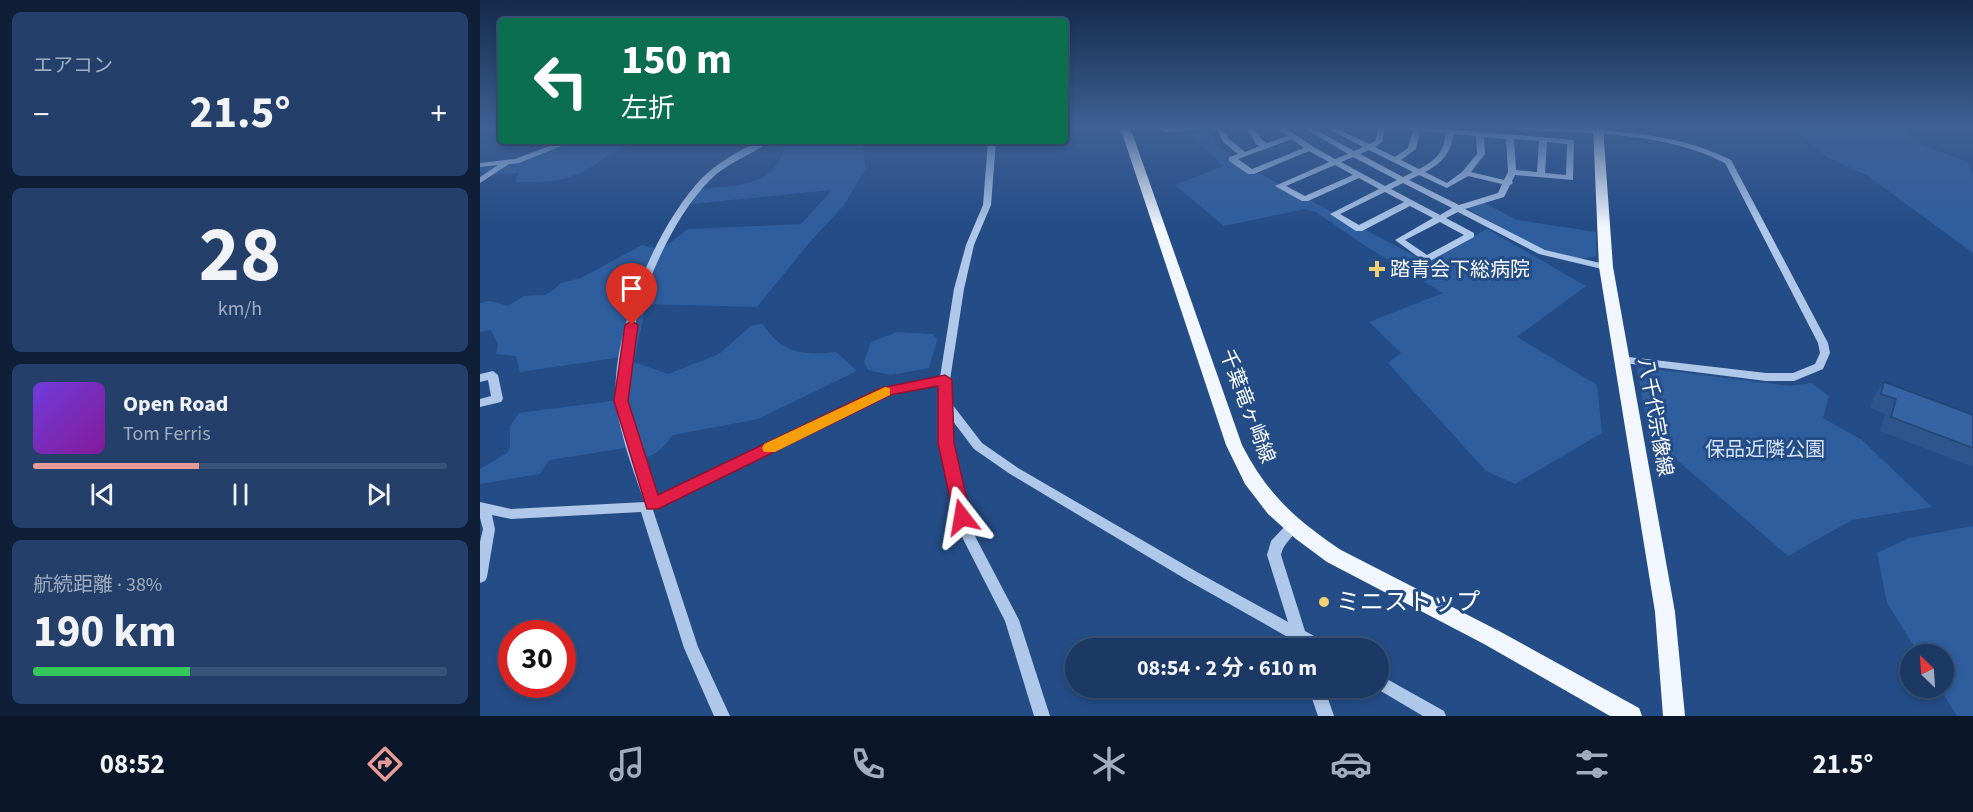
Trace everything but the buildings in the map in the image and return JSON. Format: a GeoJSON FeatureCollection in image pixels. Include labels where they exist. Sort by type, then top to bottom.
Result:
{"type":"FeatureCollection","features":[{"type":"Feature","properties":{"kind":"main road","name":"千葉竜ヶ崎線"},"geometry":{"type":"LineString","coordinates":[[1136,160],[1242,467],[1264,497],[1293,527],[1336,556],[1508,646],[1631,716]]}},
{"type":"Feature","properties":{"kind":"main road","name":"八千代宗像線"},"geometry":{"type":"LineString","coordinates":[[1600,160],[1606,267],[1620,360],[1658,570],[1674,716]]}},
{"type":"Feature","properties":{"kind":"street"},"geometry":{"type":"LineString","coordinates":[[480,165],[513,160]]}},
{"type":"Feature","properties":{"kind":"street"},"geometry":{"type":"LineString","coordinates":[[722,716],[691,648],[621,401],[627,348],[637,302],[663,239],[705,181],[736,160]]}},
{"type":"Feature","properties":{"kind":"street"},"geometry":{"type":"LineString","coordinates":[[990,160],[987,205],[970,246],[959,290],[945,380],[946,443],[962,517],[970,540],[1012,620],[1042,716]]}},
{"type":"Feature","properties":{"kind":"street"},"geometry":{"type":"LineString","coordinates":[[1234,160],[1251,172],[1279,160]]}},
{"type":"Feature","properties":{"kind":"street"},"geometry":{"type":"LineString","coordinates":[[1331,160],[1442,218],[1472,235],[1427,259],[1399,240],[1442,218],[1459,208],[1501,195],[1509,183],[1512,172],[1511,160]]}},
{"type":"Feature","properties":{"kind":"street"},"geometry":{"type":"LineString","coordinates":[[1340,160],[1280,186],[1305,199],[1359,175]]}},
{"type":"Feature","properties":{"kind":"street"},"geometry":{"type":"LineString","coordinates":[[1366,160],[1542,252],[1606,267]]}},
{"type":"Feature","properties":{"kind":"street"},"geometry":{"type":"LineString","coordinates":[[1411,202],[1359,229],[1334,214],[1419,174],[1437,160]]}},
{"type":"Feature","properties":{"kind":"street"},"geometry":{"type":"LineString","coordinates":[[1394,161],[1447,186],[1466,173],[1476,160]]}},
{"type":"Feature","properties":{"kind":"street"},"geometry":{"type":"LineString","coordinates":[[1541,175],[1542,160]]}},
{"type":"Feature","properties":{"kind":"street"},"geometry":{"type":"LineString","coordinates":[[1512,172],[1570,178],[1570,160]]}},
{"type":"Feature","properties":{"kind":"street"},"geometry":{"type":"LineString","coordinates":[[1620,360],[1784,378],[1812,371],[1819,366],[1825,353],[1823,343],[1725,160]]}},
{"type":"Feature","properties":{"kind":"street"},"geometry":{"type":"LineString","coordinates":[[480,181],[508,162]]}},
{"type":"Feature","properties":{"kind":"street"},"geometry":{"type":"LineString","coordinates":[[1466,173],[1509,183]]}},
{"type":"Feature","properties":{"kind":"street"},"geometry":{"type":"LineString","coordinates":[[480,378],[493,375],[496,399],[480,403]]}},
{"type":"Feature","properties":{"kind":"street"},"geometry":{"type":"LineString","coordinates":[[482,508],[511,514],[649,506],[886,391],[945,380]]}},
{"type":"Feature","properties":{"kind":"street"},"geometry":{"type":"LineString","coordinates":[[946,405],[978,446],[1014,471],[1184,571],[1305,638]]}},
{"type":"Feature","properties":{"kind":"street"},"geometry":{"type":"LineString","coordinates":[[480,577],[489,529],[482,508]]}},
{"type":"Feature","properties":{"kind":"street"},"geometry":{"type":"LineString","coordinates":[[1293,527],[1276,545],[1274,555],[1299,638]]}},
{"type":"Feature","properties":{"kind":"street"},"geometry":{"type":"LineString","coordinates":[[1389,687],[1438,716]]}},
{"type":"Feature","properties":{"kind":"street"},"geometry":{"type":"LineString","coordinates":[[1320,698],[1326,716]]}},
{"type":"Feature","properties":{"kind":"green space"},"geometry":{"type":"Polygon","coordinates":[[[513,160],[601,160],[574,176],[541,182],[515,182],[519,173],[489,175],[480,171],[480,167],[513,160]]]}},
{"type":"Feature","properties":{"kind":"green space"},"geometry":{"type":"Polygon","coordinates":[[[779,160],[865,160],[866,169],[844,205],[810,242],[757,307],[646,304],[634,362],[668,374],[719,354],[752,325],[763,324],[770,334],[786,347],[804,353],[836,352],[857,371],[758,419],[673,435],[661,449],[646,457],[633,458],[631,447],[549,460],[540,474],[480,484],[480,469],[507,453],[510,447],[510,426],[519,413],[619,400],[622,357],[520,372],[516,356],[496,354],[498,345],[491,330],[480,332],[480,303],[490,301],[508,306],[524,296],[544,295],[561,283],[581,278],[642,245],[655,248],[667,245],[688,229],[801,224],[832,190],[691,204],[701,189],[752,182],[772,170],[779,160]]]}},
{"type":"Feature","properties":{"kind":"green space"},"geometry":{"type":"Polygon","coordinates":[[[1217,160],[1239,160],[1426,262],[1487,229],[1586,286],[1517,337],[1597,385],[1602,433],[1515,484],[1486,471],[1388,363],[1401,353],[1369,322],[1443,293],[1367,247],[1316,212],[1305,209],[1224,226],[1175,185],[1223,166],[1217,160]]]}},
{"type":"Feature","properties":{"kind":"green space"},"geometry":{"type":"Polygon","coordinates":[[[1834,160],[1967,162],[1973,173],[1973,253],[1868,176],[1834,160]]]}},
{"type":"Feature","properties":{"kind":"green space"},"geometry":{"type":"Polygon","coordinates":[[[1483,202],[1517,220],[1596,232],[1596,256],[1581,258],[1565,256],[1513,235],[1468,209],[1483,202]]]}},
{"type":"Feature","properties":{"kind":"green space"},"geometry":{"type":"Polygon","coordinates":[[[897,332],[933,334],[937,340],[929,368],[891,375],[868,370],[864,362],[871,342],[897,332]]]}},
{"type":"Feature","properties":{"kind":"green space","name":"保品近隣公園"},"geometry":{"type":"Polygon","coordinates":[[[1637,367],[1790,386],[1811,383],[1829,396],[1823,418],[1862,440],[1932,507],[1852,520],[1788,556],[1648,435],[1637,367]]]}},
{"type":"Feature","properties":{"kind":"green space"},"geometry":{"type":"Polygon","coordinates":[[[1973,526],[1973,716],[1957,716],[1946,698],[1954,698],[1954,644],[1913,644],[1887,603],[1877,553],[1909,538],[1973,526]]]}},
{"type":"Feature","properties":{"kind":"slow traffic"},"geometry":{"type":"LineString","coordinates":[[769,448],[885,392]]}},
{"type":"Feature","properties":{"kind":"place","name":"踏青会下総病院"},"geometry":{"type":"Point","coordinates":[1377,269]}},
{"type":"Feature","properties":{"kind":"place","name":"ミニストップ"},"geometry":{"type":"Point","coordinates":[1324,602]}},
{"type":"Feature","properties":{"kind":"route"},"geometry":{"type":"LineString","coordinates":[[632,325],[621,401],[648,496],[653,505],[886,391],[945,380],[946,443],[962,517]]}}]}
